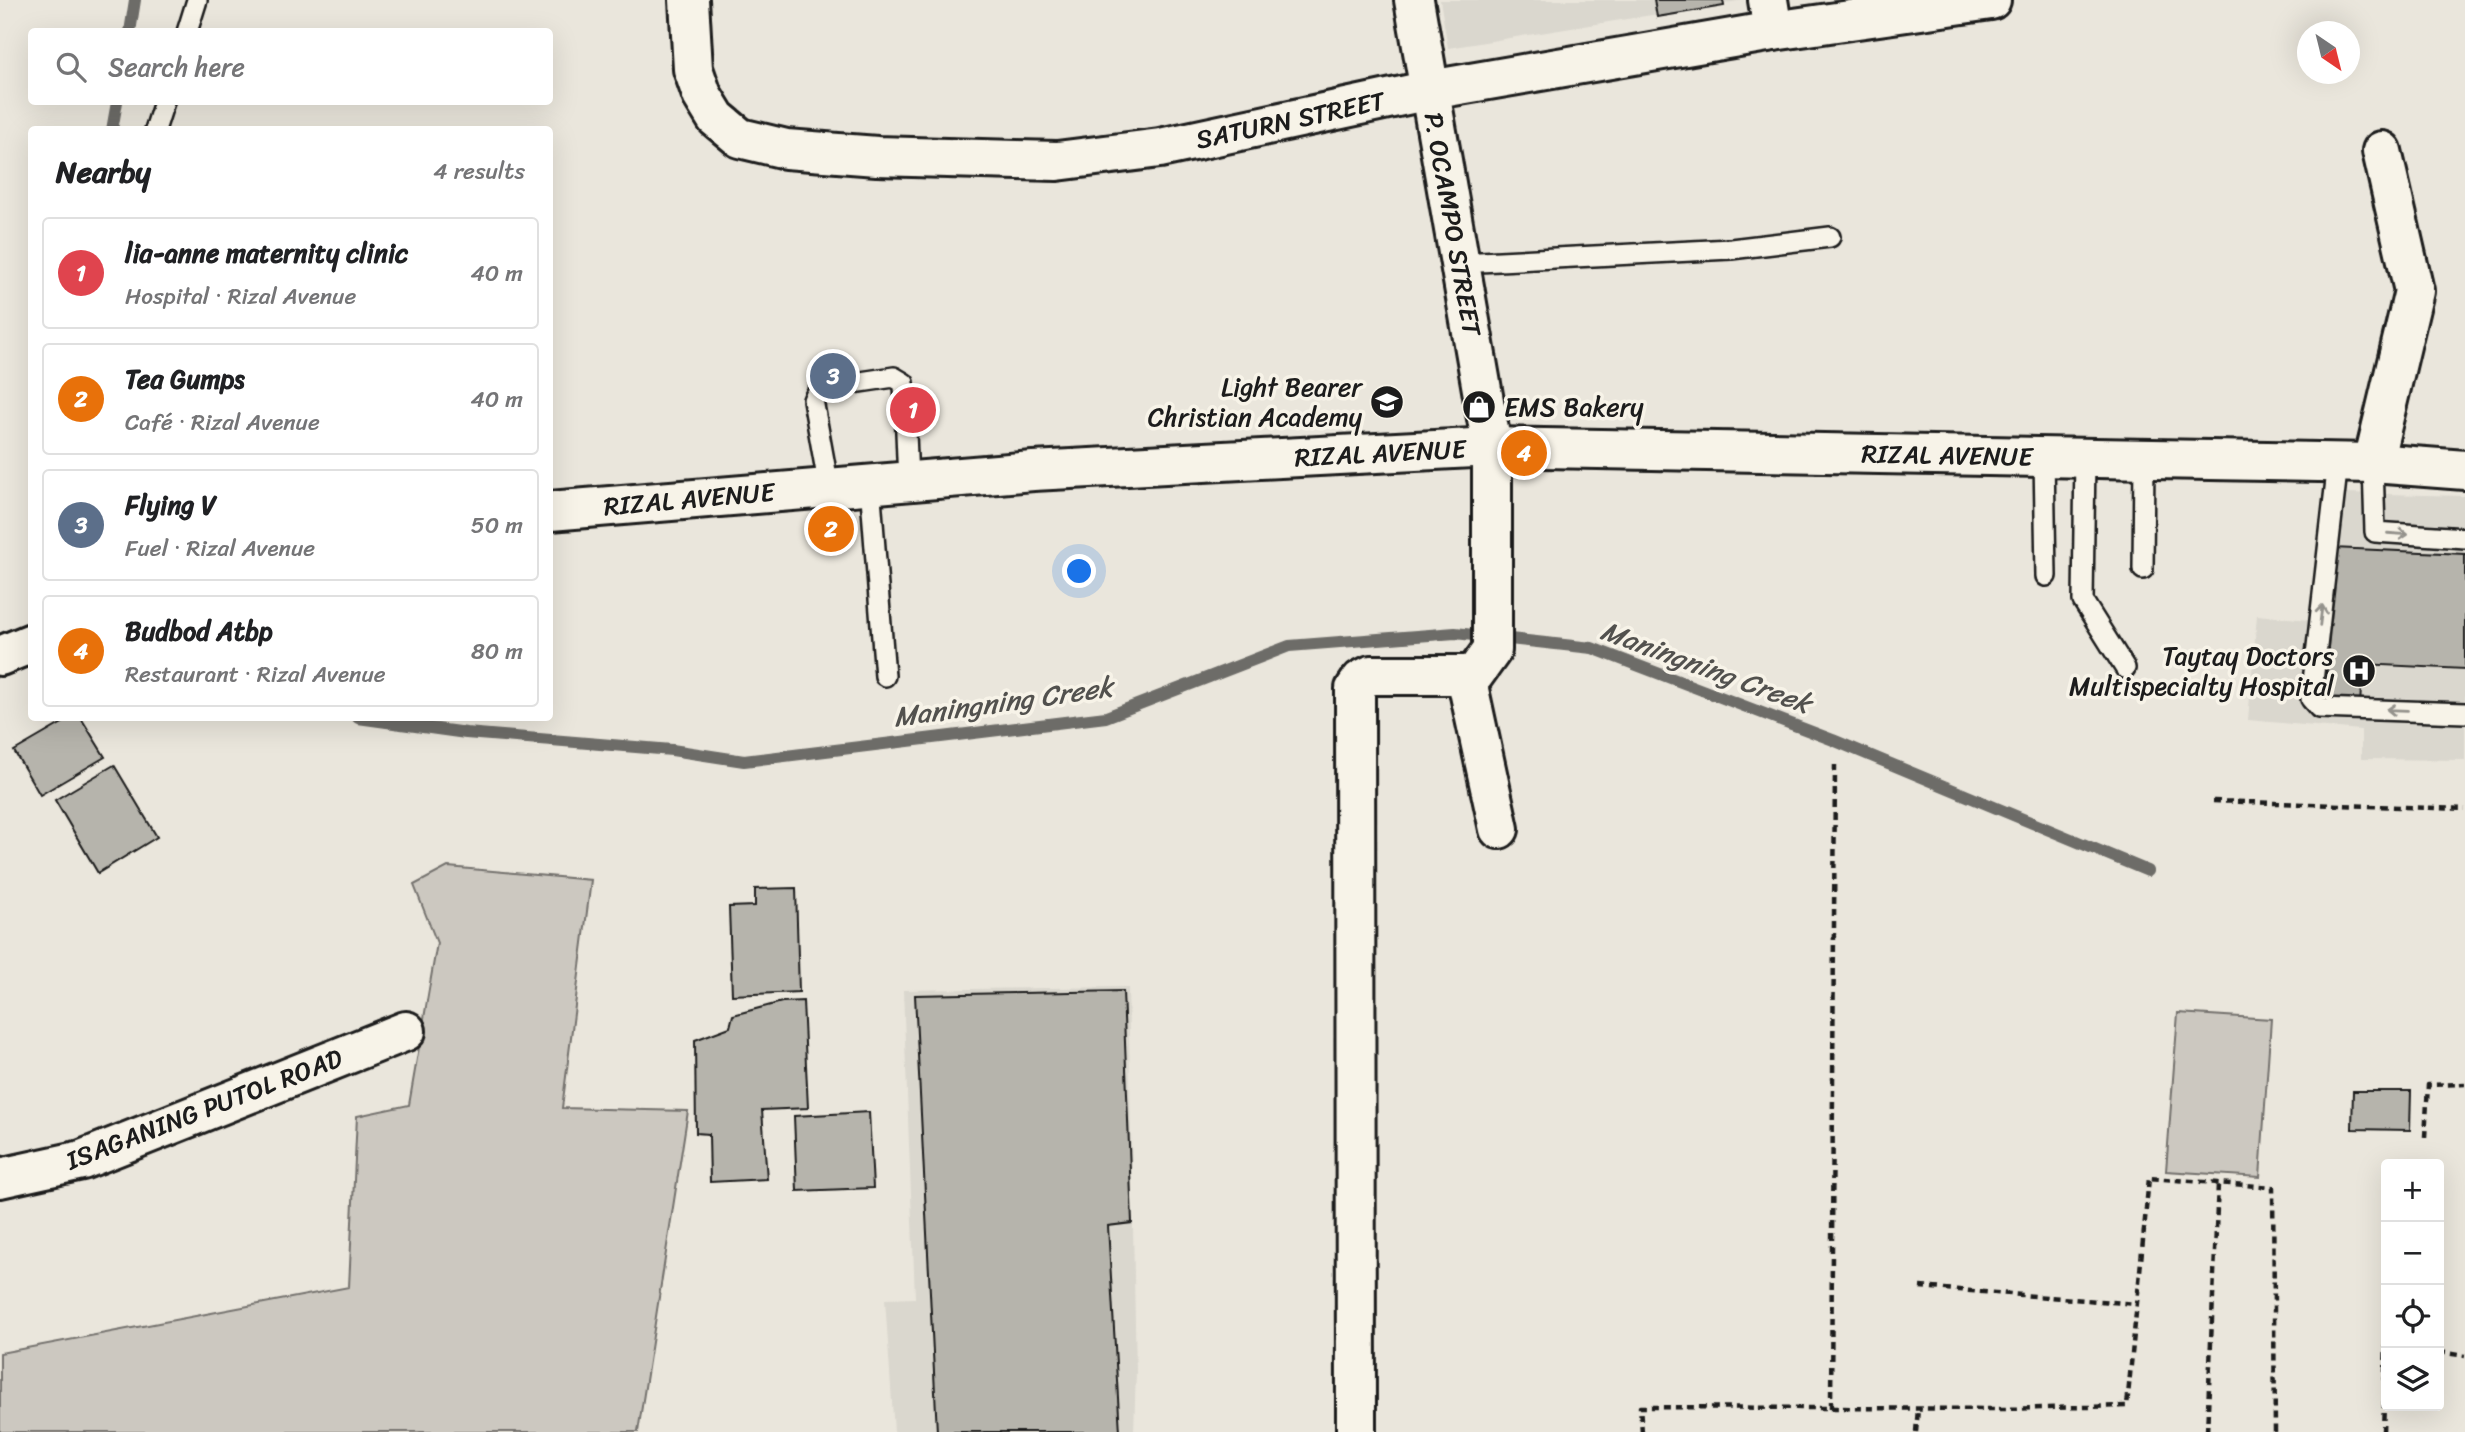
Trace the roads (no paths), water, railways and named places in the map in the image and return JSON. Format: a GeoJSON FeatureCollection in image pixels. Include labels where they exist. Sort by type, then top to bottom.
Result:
{"type":"FeatureCollection","features":[{"type":"Feature","properties":{"kind":"street","name":"SATURN STREET"},"geometry":{"type":"LineString","coordinates":[[689,0],[693,69],[702,95],[716,118],[740,138],[786,149],[877,156],[1057,161],[1160,148],[1770,16],[1991,0]]}},
{"type":"Feature","properties":{"kind":"street","name":"P. OCAMPO STREET"},"geometry":{"type":"LineString","coordinates":[[1413,0],[1492,447],[1484,652],[1499,829]]}},
{"type":"Feature","properties":{"kind":"street"},"geometry":{"type":"LineString","coordinates":[[2356,462],[2414,291],[2382,151]]}},
{"type":"Feature","properties":{"kind":"street","name":"RIZAL AVENUE"},"geometry":{"type":"LineString","coordinates":[[553,511],[1047,471],[1492,447],[2356,462],[2465,470]]}},
{"type":"Feature","properties":{"kind":"street"},"geometry":{"type":"LineString","coordinates":[[0,656],[28,645]]}},
{"type":"Feature","properties":{"kind":"street"},"geometry":{"type":"LineString","coordinates":[[1356,1432],[1355,689],[1361,680],[1371,675],[1484,652]]}},
{"type":"Feature","properties":{"kind":"street","name":"ISAGANING PUTOL ROAD"},"geometry":{"type":"LineString","coordinates":[[0,1178],[82,1160],[406,1031]]}},
{"type":"Feature","properties":{"kind":"lane"},"geometry":{"type":"LineString","coordinates":[[188,28],[197,0]]}},
{"type":"Feature","properties":{"kind":"lane"},"geometry":{"type":"LineString","coordinates":[[156,126],[163,105]]}},
{"type":"Feature","properties":{"kind":"lane"},"geometry":{"type":"LineString","coordinates":[[1460,263],[1731,249],[1830,237]]}},
{"type":"Feature","properties":{"kind":"lane"},"geometry":{"type":"LineString","coordinates":[[829,488],[813,400],[820,388],[894,377],[904,383],[908,482]]}},
{"type":"Feature","properties":{"kind":"lane"},"geometry":{"type":"LineString","coordinates":[[2044,457],[2046,576]]}},
{"type":"Feature","properties":{"kind":"lane"},"geometry":{"type":"LineString","coordinates":[[2085,457],[2083,601],[2125,668]]}},
{"type":"Feature","properties":{"kind":"lane"},"geometry":{"type":"LineString","coordinates":[[2143,569],[2144,458]]}},
{"type":"Feature","properties":{"kind":"lane"},"geometry":{"type":"LineString","coordinates":[[2356,462],[2375,532],[2465,538]]}},
{"type":"Feature","properties":{"kind":"lane"},"geometry":{"type":"LineString","coordinates":[[2356,462],[2311,699],[2319,708],[2465,713]]}},
{"type":"Feature","properties":{"kind":"lane"},"geometry":{"type":"LineString","coordinates":[[870,484],[885,676]]}},
{"type":"Feature","properties":{"kind":"waterway","name":"Maningning Creek"},"geometry":{"type":"LineString","coordinates":[[131,28],[135,0]]}},
{"type":"Feature","properties":{"kind":"waterway","name":"Maningning Creek"},"geometry":{"type":"LineString","coordinates":[[113,126],[116,105]]}},
{"type":"Feature","properties":{"kind":"waterway","name":"Maningning Creek"},"geometry":{"type":"LineString","coordinates":[[380,721],[466,733],[672,750],[744,761],[1106,717],[1289,646],[1455,633],[1592,648],[1833,740],[2148,871]]}},
{"type":"Feature","properties":{"kind":"place","name":"Flying V"},"geometry":{"type":"Point","coordinates":[833,376]}},
{"type":"Feature","properties":{"kind":"place","name":"Light Bearer Christian Academy"},"geometry":{"type":"Point","coordinates":[1387,402]}},
{"type":"Feature","properties":{"kind":"place","name":"EMS Bakery"},"geometry":{"type":"Point","coordinates":[1479,407]}},
{"type":"Feature","properties":{"kind":"place","name":"lia-anne maternity clinic"},"geometry":{"type":"Point","coordinates":[913,410]}},
{"type":"Feature","properties":{"kind":"place","name":"Budbod Atbp"},"geometry":{"type":"Point","coordinates":[1524,453]}},
{"type":"Feature","properties":{"kind":"place","name":"Tea Gumps"},"geometry":{"type":"Point","coordinates":[831,529]}},
{"type":"Feature","properties":{"kind":"place","name":"Taytay Doctors Multispecialty Hospital"},"geometry":{"type":"Point","coordinates":[2359,671]}}]}
